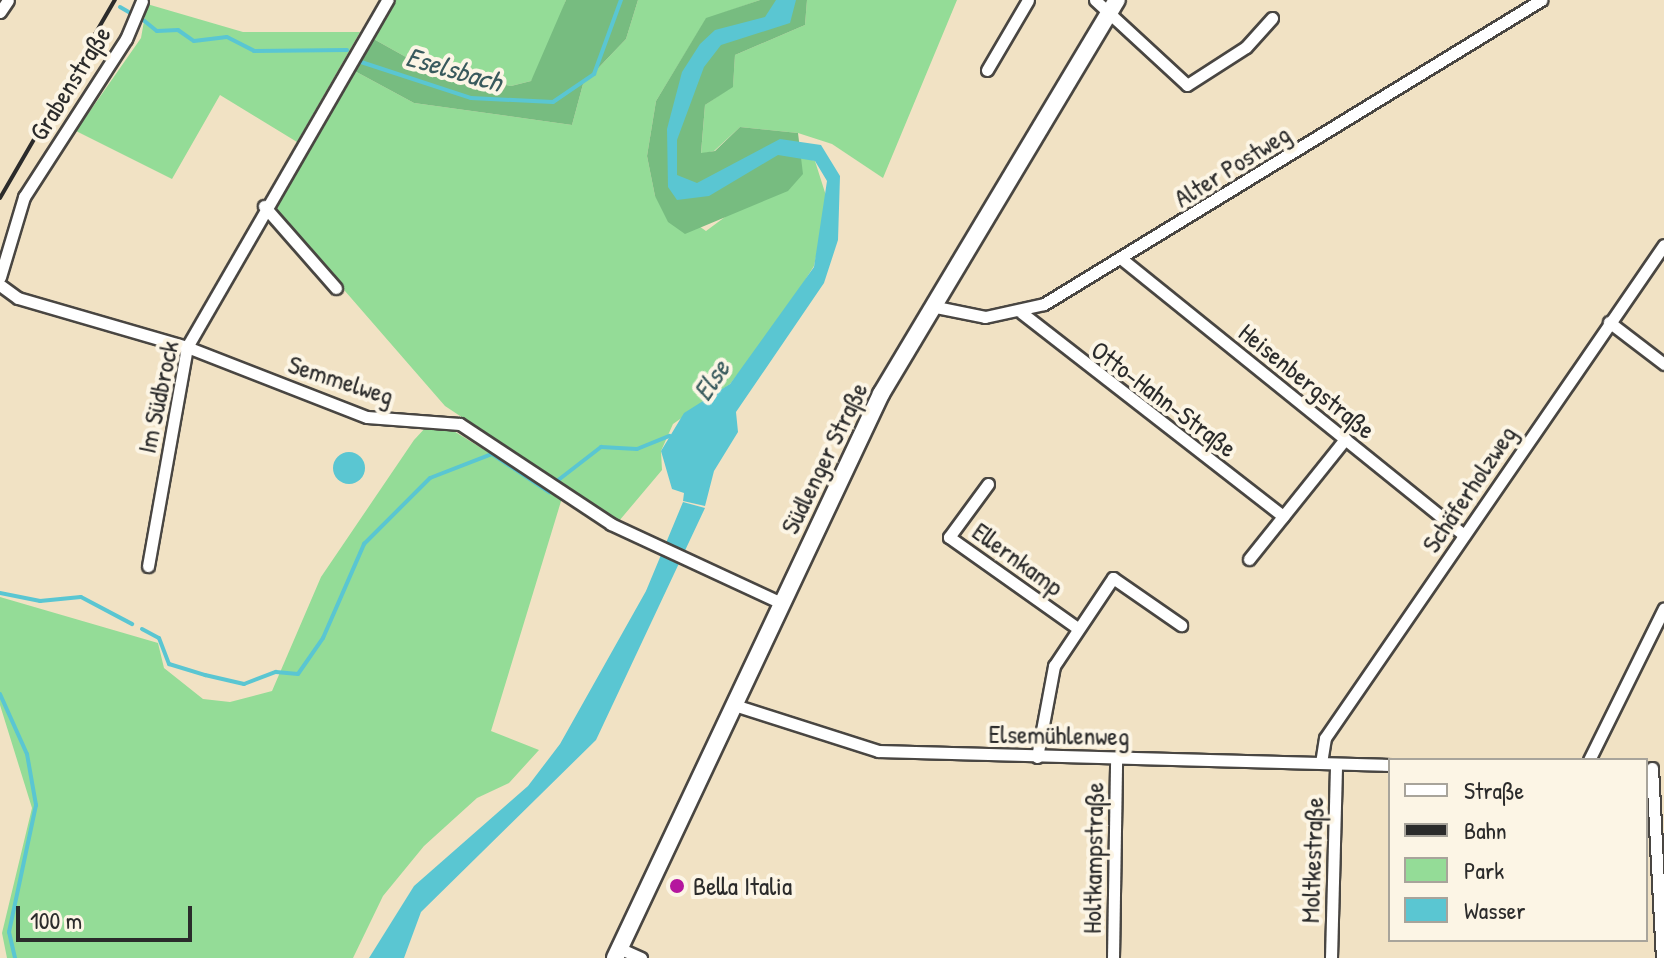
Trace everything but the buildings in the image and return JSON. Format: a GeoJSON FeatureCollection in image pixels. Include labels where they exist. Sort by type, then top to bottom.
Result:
{"type":"FeatureCollection","features":[{"type":"Feature","properties":{"kind":"main road","name":"Südlenger Straße"},"geometry":{"type":"LineString","coordinates":[[618,953],[781,603],[931,306],[1107,3]]}},
{"type":"Feature","properties":{"kind":"street"},"geometry":{"type":"LineString","coordinates":[[0,12],[8,0]]}},
{"type":"Feature","properties":{"kind":"street","name":"Im Südbrock"},"geometry":{"type":"LineString","coordinates":[[148,566],[187,347],[264,206],[387,0]]}},
{"type":"Feature","properties":{"kind":"street"},"geometry":{"type":"LineString","coordinates":[[987,70],[1028,0]]}},
{"type":"Feature","properties":{"kind":"street","name":"Alter Postweg"},"geometry":{"type":"LineString","coordinates":[[931,306],[962,318],[1022,313],[1123,260],[1541,0]]}},
{"type":"Feature","properties":{"kind":"street","name":"Grabenstraße"},"geometry":{"type":"LineString","coordinates":[[0,277],[24,197],[126,39],[142,1]]}},
{"type":"Feature","properties":{"kind":"street"},"geometry":{"type":"LineString","coordinates":[[1107,3],[1187,85],[1246,47],[1272,18]]}},
{"type":"Feature","properties":{"kind":"street"},"geometry":{"type":"LineString","coordinates":[[264,206],[336,288]]}},
{"type":"Feature","properties":{"kind":"street","name":"Schäferholzweg"},"geometry":{"type":"LineString","coordinates":[[1321,763],[1325,738],[1664,245]]}},
{"type":"Feature","properties":{"kind":"street","name":"Heisenbergstraße"},"geometry":{"type":"LineString","coordinates":[[1123,260],[1464,535]]}},
{"type":"Feature","properties":{"kind":"street","name":"Semmelweg"},"geometry":{"type":"LineString","coordinates":[[0,285],[18,298],[187,347],[367,417],[460,424],[643,539],[781,603]]}},
{"type":"Feature","properties":{"kind":"street","name":"Otto-Hahn-Straße"},"geometry":{"type":"LineString","coordinates":[[1022,313],[1283,516]]}},
{"type":"Feature","properties":{"kind":"street"},"geometry":{"type":"LineString","coordinates":[[1609,322],[1664,364]]}},
{"type":"Feature","properties":{"kind":"street"},"geometry":{"type":"LineString","coordinates":[[1249,559],[1345,439]]}},
{"type":"Feature","properties":{"kind":"street","name":"Ellernkamp"},"geometry":{"type":"LineString","coordinates":[[988,484],[949,537],[1076,627]]}},
{"type":"Feature","properties":{"kind":"street","name":"Ellernkamp"},"geometry":{"type":"LineString","coordinates":[[1037,757],[1054,666],[1076,627],[1113,578],[1181,625]]}},
{"type":"Feature","properties":{"kind":"street"},"geometry":{"type":"LineString","coordinates":[[1590,758],[1664,608]]}},
{"type":"Feature","properties":{"kind":"street","name":"Elsemühlenweg"},"geometry":{"type":"LineString","coordinates":[[734,705],[878,751],[1388,765]]}},
{"type":"Feature","properties":{"kind":"street","name":"Holtkampstraße"},"geometry":{"type":"LineString","coordinates":[[1113,958],[1116,758]]}},
{"type":"Feature","properties":{"kind":"street","name":"Moltkestraße"},"geometry":{"type":"LineString","coordinates":[[1331,958],[1336,764]]}},
{"type":"Feature","properties":{"kind":"street"},"geometry":{"type":"LineString","coordinates":[[1654,768],[1662,958]]}},
{"type":"Feature","properties":{"kind":"street"},"geometry":{"type":"LineString","coordinates":[[618,953],[641,958]]}},
{"type":"Feature","properties":{"kind":"green space"},"geometry":{"type":"Polygon","coordinates":[[[392,0],[566,0],[542,67],[531,81],[511,86],[431,71],[370,37],[392,0]]]}},
{"type":"Feature","properties":{"kind":"green space"},"geometry":{"type":"Polygon","coordinates":[[[566,0],[638,0],[626,39],[583,84],[572,125],[414,103],[351,69],[370,37],[431,71],[511,86],[531,81],[566,0]]]}},
{"type":"Feature","properties":{"kind":"green space"},"geometry":{"type":"Polygon","coordinates":[[[638,0],[760,0],[706,19],[656,101],[647,156],[655,196],[706,231],[744,203],[788,190],[802,174],[796,155],[815,161],[828,202],[814,266],[780,320],[730,384],[673,424],[661,451],[662,470],[619,521],[445,406],[278,214],[274,198],[351,69],[414,103],[572,125],[583,84],[626,39],[638,0]]]}},
{"type":"Feature","properties":{"kind":"green space"},"geometry":{"type":"Polygon","coordinates":[[[760,0],[807,0],[805,25],[735,55],[733,87],[705,105],[701,153],[715,151],[740,127],[798,133],[803,174],[788,191],[685,234],[668,222],[655,196],[647,156],[656,101],[706,18],[760,0]]]}},
{"type":"Feature","properties":{"kind":"green space"},"geometry":{"type":"Polygon","coordinates":[[[807,0],[957,0],[883,178],[832,144],[798,133],[740,127],[714,151],[701,154],[705,105],[733,86],[735,55],[805,25],[807,0]]]}},
{"type":"Feature","properties":{"kind":"green space"},"geometry":{"type":"Polygon","coordinates":[[[147,4],[243,32],[360,32],[297,142],[220,95],[172,179],[76,131],[141,38],[147,4]]]}},
{"type":"Feature","properties":{"kind":"green space"},"geometry":{"type":"Polygon","coordinates":[[[444,425],[562,498],[491,731],[539,750],[509,783],[477,798],[424,846],[383,896],[353,958],[7,958],[2,933],[32,808],[0,705],[0,597],[158,643],[164,668],[203,699],[230,702],[272,691],[321,577],[414,440],[427,426],[444,425]]]}},
{"type":"Feature","properties":{"kind":"water"},"geometry":{"type":"Polygon","coordinates":[[[776,0],[796,0],[790,23],[721,45],[704,67],[677,140],[677,175],[697,183],[780,139],[821,145],[840,176],[838,240],[824,283],[736,412],[738,432],[714,471],[705,506],[683,501],[684,493],[672,489],[661,451],[684,413],[730,384],[814,267],[827,181],[815,161],[778,155],[709,196],[677,200],[668,187],[667,129],[682,72],[700,44],[715,30],[765,17],[776,0]]]}},
{"type":"Feature","properties":{"kind":"water"},"geometry":{"type":"Polygon","coordinates":[[[349,452],[360,457],[365,468],[360,479],[349,484],[338,479],[333,468],[338,457],[349,452]]]}},
{"type":"Feature","properties":{"kind":"water"},"geometry":{"type":"Polygon","coordinates":[[[683,502],[705,508],[596,740],[421,912],[404,958],[369,958],[414,886],[528,786],[560,744],[646,591],[683,502]]]}},
{"type":"Feature","properties":{"kind":"waterway","name":"Eselsbach"},"geometry":{"type":"LineString","coordinates":[[361,62],[471,98],[553,102],[594,74],[621,0]]}},
{"type":"Feature","properties":{"kind":"waterway","name":"Eselsbach"},"geometry":{"type":"LineString","coordinates":[[120,7],[132,14]]}},
{"type":"Feature","properties":{"kind":"waterway","name":"Eselsbach"},"geometry":{"type":"LineString","coordinates":[[142,19],[157,31],[178,30],[194,41],[227,37],[254,51],[347,50]]}},
{"type":"Feature","properties":{"kind":"waterway"},"geometry":{"type":"LineString","coordinates":[[557,481],[601,447],[637,449],[670,436]]}},
{"type":"Feature","properties":{"kind":"waterway"},"geometry":{"type":"LineString","coordinates":[[142,629],[159,638],[169,664],[205,675],[244,684],[276,672],[298,674],[323,638],[364,544],[430,478],[492,454],[549,492]]}},
{"type":"Feature","properties":{"kind":"waterway"},"geometry":{"type":"LineString","coordinates":[[0,593],[40,601],[81,597],[132,624]]}},
{"type":"Feature","properties":{"kind":"waterway"},"geometry":{"type":"LineString","coordinates":[[0,694],[27,754],[36,805],[9,932],[15,958]]}},
{"type":"Feature","properties":{"kind":"railway"},"geometry":{"type":"LineString","coordinates":[[0,198],[115,0]]}},
{"type":"Feature","properties":{"kind":"place","name":"Bella Italia"},"geometry":{"type":"Point","coordinates":[677,886]}},
{"type":"Feature","properties":{"kind":"water label","name":"Else"},"geometry":{"type":"Point","coordinates":[711,380]}}]}
